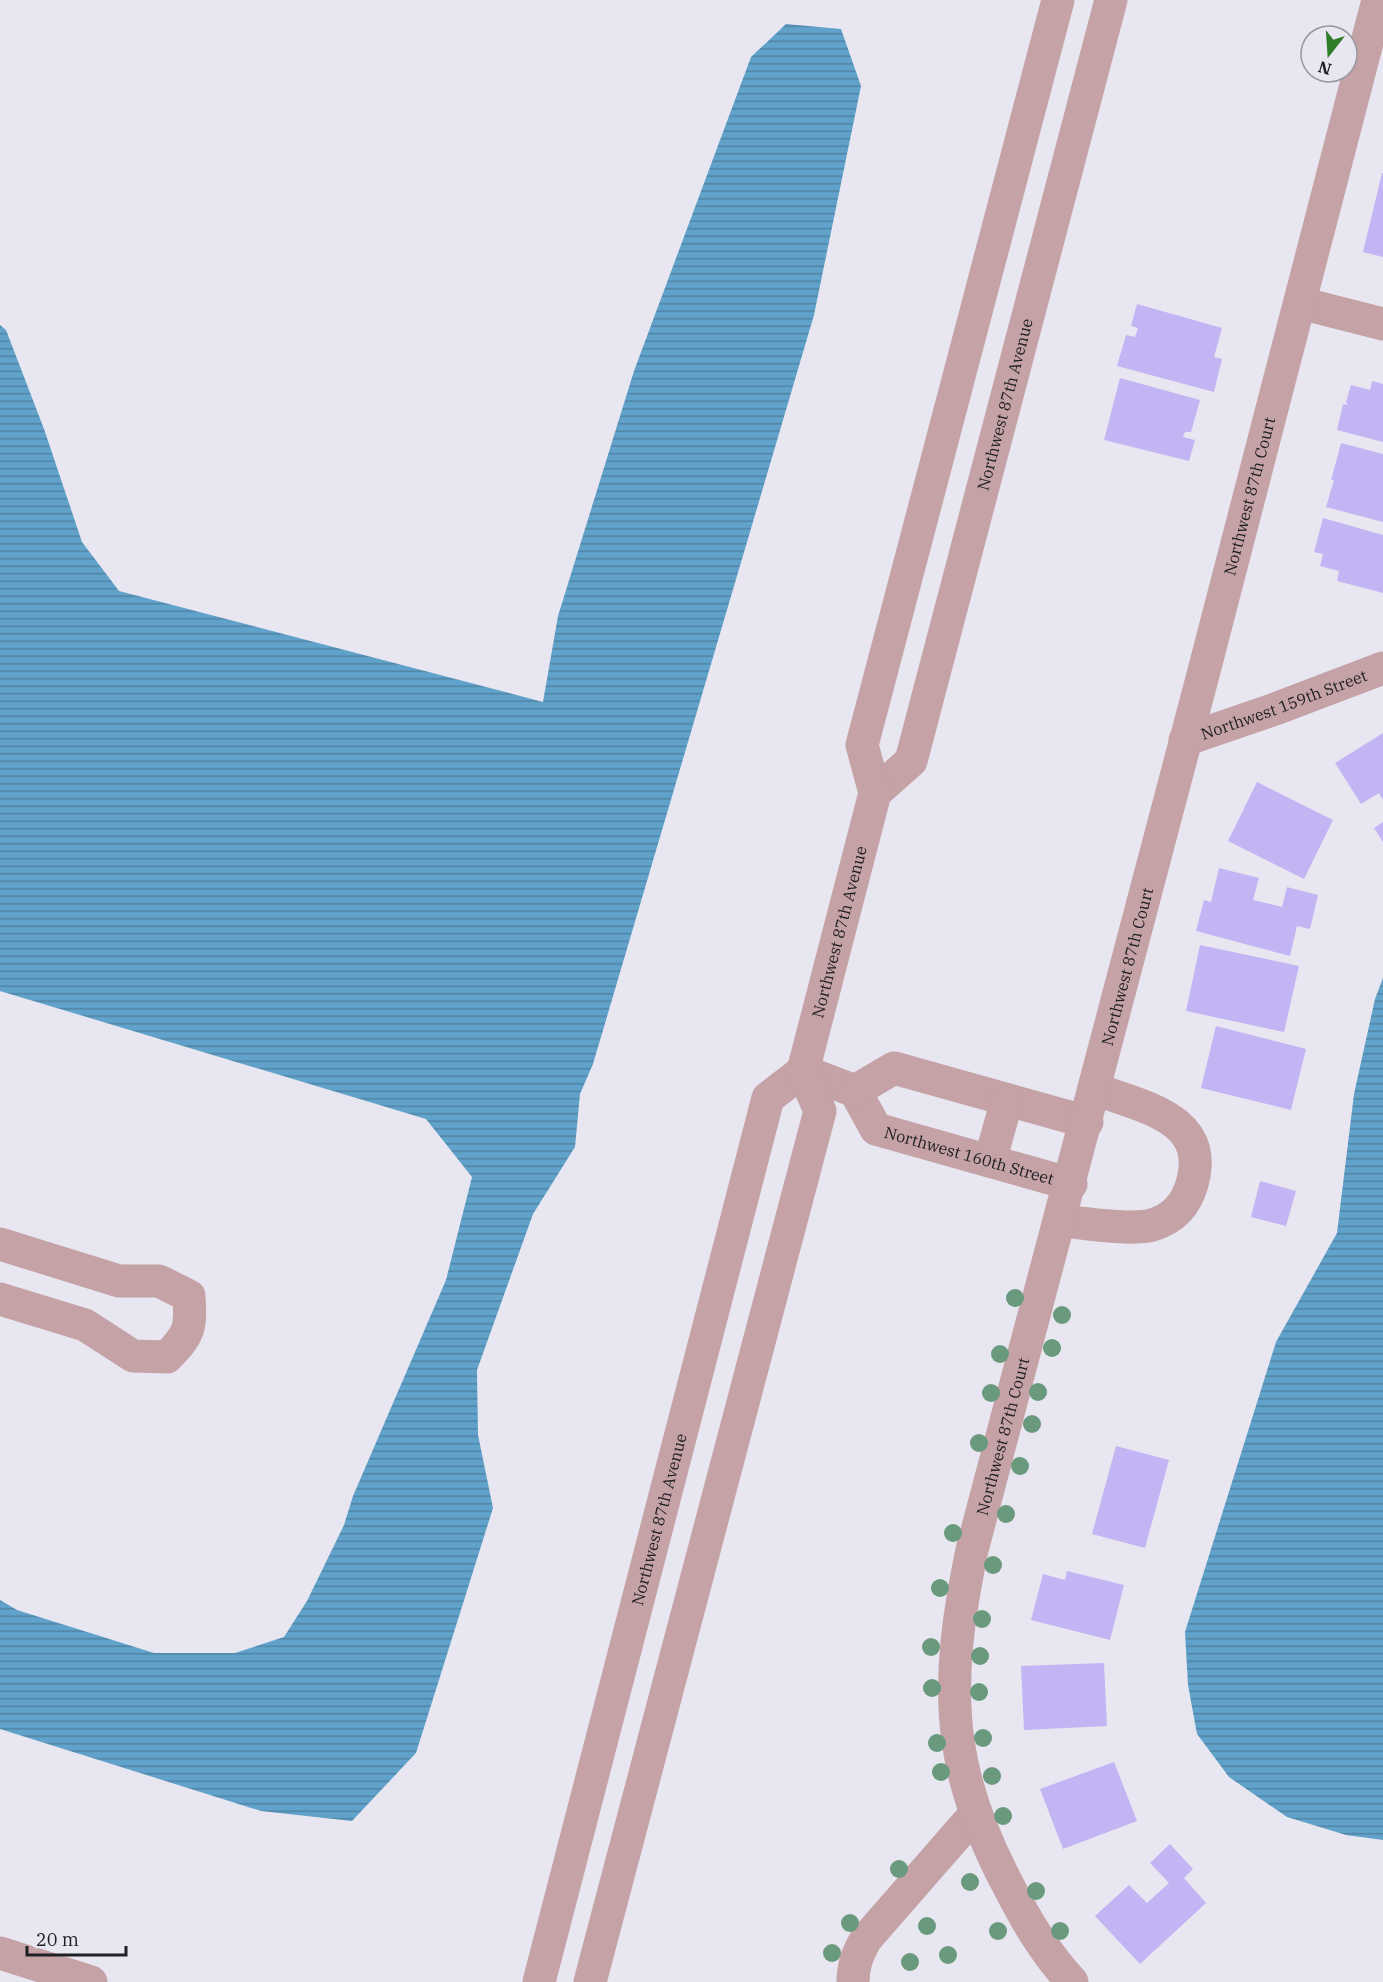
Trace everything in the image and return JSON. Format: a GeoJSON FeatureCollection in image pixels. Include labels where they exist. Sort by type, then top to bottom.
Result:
{"type":"FeatureCollection","features":[{"type":"Feature","properties":{"kind":"street","name":"Northwest 87th Avenue"},"geometry":{"type":"LineString","coordinates":[[539,1982],[768,1098],[803,1071],[875,793],[862,745],[1058,0]]}},
{"type":"Feature","properties":{"kind":"street","name":"Northwest 87th Avenue"},"geometry":{"type":"LineString","coordinates":[[875,793],[910,761],[1111,0]]}},
{"type":"Feature","properties":{"kind":"street","name":"Northwest 87th Court"},"geometry":{"type":"LineString","coordinates":[[1072,1982],[1055,1964],[1030,1927],[1001,1872],[976,1813],[958,1742],[954,1670],[962,1599],[972,1550],[1071,1184],[1378,0]]}},
{"type":"Feature","properties":{"kind":"street"},"geometry":{"type":"LineString","coordinates":[[1300,303],[1383,324]]}},
{"type":"Feature","properties":{"kind":"street","name":"Northwest 159th Street"},"geometry":{"type":"LineString","coordinates":[[1185,740],[1383,668]]}},
{"type":"Feature","properties":{"kind":"street"},"geometry":{"type":"LineString","coordinates":[[803,1071],[855,1091],[894,1068],[1087,1122]]}},
{"type":"Feature","properties":{"kind":"street"},"geometry":{"type":"LineString","coordinates":[[591,1982],[820,1111],[803,1071]]}},
{"type":"Feature","properties":{"kind":"street"},"geometry":{"type":"LineString","coordinates":[[1061,1221],[1130,1226],[1151,1225],[1168,1218],[1182,1208],[1196,1172],[1196,1156],[1192,1142],[1183,1128],[1166,1116],[1095,1089]]}},
{"type":"Feature","properties":{"kind":"street","name":"Northwest 160th Street"},"geometry":{"type":"LineString","coordinates":[[855,1091],[876,1129],[1071,1184]]}},
{"type":"Feature","properties":{"kind":"street"},"geometry":{"type":"LineString","coordinates":[[990,1161],[1007,1100]]}},
{"type":"Feature","properties":{"kind":"street"},"geometry":{"type":"LineString","coordinates":[[0,1244],[120,1281],[159,1281],[189,1296],[191,1324],[181,1343],[167,1357],[133,1356],[85,1325],[0,1299]]}},
{"type":"Feature","properties":{"kind":"street"},"geometry":{"type":"LineString","coordinates":[[853,1982],[853,1969],[857,1954],[866,1939],[976,1813]]}},
{"type":"Feature","properties":{"kind":"street"},"geometry":{"type":"LineString","coordinates":[[0,1953],[91,1982]]}},
{"type":"Feature","properties":{"kind":"water"},"geometry":{"type":"Polygon","coordinates":[[[786,24],[841,29],[861,86],[814,315],[593,1064],[580,1094],[575,1147],[533,1214],[477,1370],[478,1435],[493,1508],[416,1753],[352,1821],[261,1811],[0,1729],[0,1600],[17,1610],[154,1653],[235,1653],[284,1637],[307,1601],[344,1525],[353,1496],[446,1280],[472,1177],[426,1119],[0,991],[0,325],[6,330],[44,429],[82,542],[119,591],[543,702],[558,616],[634,371],[751,57],[786,24]]]}},
{"type":"Feature","properties":{"kind":"water"},"geometry":{"type":"Polygon","coordinates":[[[1383,978],[1383,1840],[1346,1835],[1287,1817],[1229,1777],[1197,1734],[1188,1685],[1185,1632],[1276,1342],[1337,1233],[1354,1094],[1375,999],[1383,978]]]}},
{"type":"Feature","properties":{"kind":"building"},"geometry":{"type":"Polygon","coordinates":[[[1383,173],[1383,257],[1363,252],[1383,173]]]}},
{"type":"Feature","properties":{"kind":"building"},"geometry":{"type":"Polygon","coordinates":[[[1137,304],[1222,328],[1214,357],[1222,359],[1214,392],[1117,366],[1126,335],[1135,337],[1138,328],[1131,326],[1137,304]]]}},
{"type":"Feature","properties":{"kind":"building"},"geometry":{"type":"Polygon","coordinates":[[[1120,378],[1200,400],[1191,432],[1185,432],[1183,437],[1195,440],[1189,461],[1104,440],[1120,378]]]}},
{"type":"Feature","properties":{"kind":"building"},"geometry":{"type":"Polygon","coordinates":[[[1372,381],[1383,384],[1383,442],[1337,430],[1343,404],[1348,405],[1346,402],[1351,385],[1370,390],[1372,381]]]}},
{"type":"Feature","properties":{"kind":"building"},"geometry":{"type":"Polygon","coordinates":[[[1341,443],[1383,454],[1383,522],[1326,507],[1341,443]]]}},
{"type":"Feature","properties":{"kind":"building"},"geometry":{"type":"Polygon","coordinates":[[[1323,518],[1383,535],[1383,593],[1337,581],[1339,571],[1320,566],[1323,554],[1314,552],[1323,518]]]}},
{"type":"Feature","properties":{"kind":"building"},"geometry":{"type":"Polygon","coordinates":[[[1383,733],[1383,800],[1379,793],[1361,804],[1335,763],[1383,733]]]}},
{"type":"Feature","properties":{"kind":"building"},"geometry":{"type":"Polygon","coordinates":[[[1257,782],[1333,820],[1304,879],[1228,841],[1257,782]]]}},
{"type":"Feature","properties":{"kind":"building"},"geometry":{"type":"Polygon","coordinates":[[[1383,822],[1383,842],[1374,828],[1383,822]]]}},
{"type":"Feature","properties":{"kind":"building"},"geometry":{"type":"Polygon","coordinates":[[[1219,868],[1259,878],[1253,900],[1282,907],[1287,887],[1318,895],[1310,929],[1297,926],[1290,956],[1196,931],[1204,900],[1211,902],[1219,868]]]}},
{"type":"Feature","properties":{"kind":"building"},"geometry":{"type":"Polygon","coordinates":[[[1200,945],[1299,966],[1284,1032],[1186,1011],[1200,945]]]}},
{"type":"Feature","properties":{"kind":"building"},"geometry":{"type":"Polygon","coordinates":[[[1216,1026],[1306,1049],[1291,1110],[1201,1088],[1216,1026]]]}},
{"type":"Feature","properties":{"kind":"building"},"geometry":{"type":"Polygon","coordinates":[[[1260,1181],[1296,1191],[1286,1226],[1251,1217],[1260,1181]]]}},
{"type":"Feature","properties":{"kind":"building"},"geometry":{"type":"Polygon","coordinates":[[[1116,1446],[1169,1460],[1145,1548],[1092,1534],[1116,1446]]]}},
{"type":"Feature","properties":{"kind":"building"},"geometry":{"type":"Polygon","coordinates":[[[1067,1571],[1124,1585],[1110,1640],[1031,1620],[1043,1574],[1065,1580],[1067,1571]]]}},
{"type":"Feature","properties":{"kind":"building"},"geometry":{"type":"Polygon","coordinates":[[[1104,1663],[1107,1726],[1024,1730],[1021,1666],[1104,1663]]]}},
{"type":"Feature","properties":{"kind":"building"},"geometry":{"type":"Polygon","coordinates":[[[1114,1762],[1137,1821],[1063,1849],[1040,1789],[1114,1762]]]}},
{"type":"Feature","properties":{"kind":"building"},"geometry":{"type":"Polygon","coordinates":[[[1170,1844],[1193,1869],[1184,1878],[1206,1903],[1140,1964],[1095,1916],[1129,1885],[1147,1903],[1169,1883],[1150,1863],[1170,1844]]]}}]}
